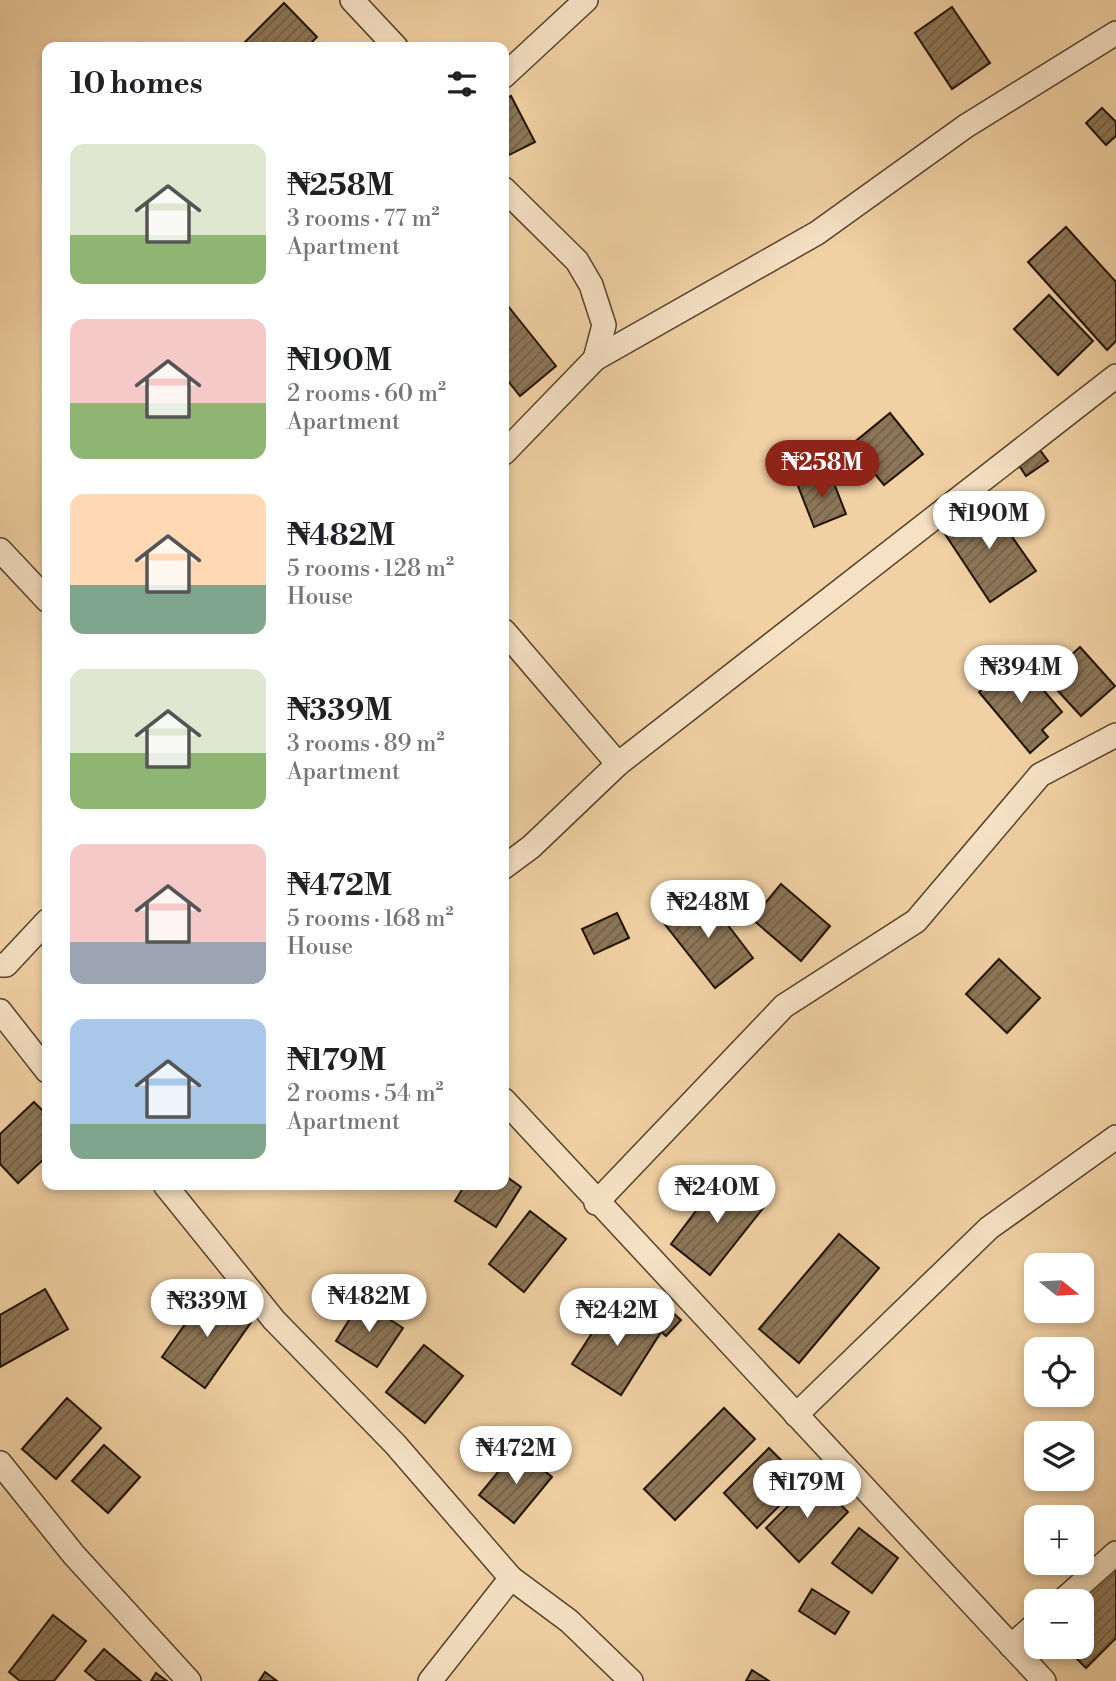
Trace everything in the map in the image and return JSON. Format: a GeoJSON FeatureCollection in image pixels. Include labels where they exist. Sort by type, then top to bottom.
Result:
{"type":"FeatureCollection","features":[{"type":"Feature","properties":{"kind":"street"},"geometry":{"type":"LineString","coordinates":[[352,0],[391,42]]}},
{"type":"Feature","properties":{"kind":"street"},"geometry":{"type":"LineString","coordinates":[[509,71],[586,0]]}},
{"type":"Feature","properties":{"kind":"street"},"geometry":{"type":"LineString","coordinates":[[509,448],[595,359],[817,233],[966,126],[1116,33]]}},
{"type":"Feature","properties":{"kind":"street"},"geometry":{"type":"LineString","coordinates":[[509,194],[577,261],[591,285],[604,326],[595,359]]}},
{"type":"Feature","properties":{"kind":"street"},"geometry":{"type":"LineString","coordinates":[[509,863],[531,847],[618,764],[1116,376]]}},
{"type":"Feature","properties":{"kind":"street"},"geometry":{"type":"LineString","coordinates":[[0,550],[42,595]]}},
{"type":"Feature","properties":{"kind":"street"},"geometry":{"type":"LineString","coordinates":[[509,637],[618,764]]}},
{"type":"Feature","properties":{"kind":"street"},"geometry":{"type":"LineString","coordinates":[[596,1203],[785,1006],[916,921],[1041,775],[1116,735]]}},
{"type":"Feature","properties":{"kind":"street"},"geometry":{"type":"LineString","coordinates":[[2,971],[42,927]]}},
{"type":"Feature","properties":{"kind":"street"},"geometry":{"type":"LineString","coordinates":[[0,1011],[42,1065]]}},
{"type":"Feature","properties":{"kind":"street"},"geometry":{"type":"LineString","coordinates":[[509,1106],[596,1203],[1044,1681]]}},
{"type":"Feature","properties":{"kind":"street"},"geometry":{"type":"LineString","coordinates":[[796,1415],[989,1228],[1116,1137]]}},
{"type":"Feature","properties":{"kind":"street"},"geometry":{"type":"LineString","coordinates":[[169,1190],[274,1320],[395,1444],[511,1578],[569,1621],[631,1681]]}},
{"type":"Feature","properties":{"kind":"street"},"geometry":{"type":"LineString","coordinates":[[0,1463],[74,1555],[189,1681]]}},
{"type":"Feature","properties":{"kind":"street"},"geometry":{"type":"LineString","coordinates":[[1076,1589],[1116,1553]]}},
{"type":"Feature","properties":{"kind":"street"},"geometry":{"type":"LineString","coordinates":[[430,1681],[511,1578]]}},
{"type":"Feature","properties":{"kind":"street"},"geometry":{"type":"LineString","coordinates":[[1012,1646],[1024,1635]]}},
{"type":"Feature","properties":{"kind":"building"},"geometry":{"type":"Polygon","coordinates":[[[284,3],[317,37],[312,42],[245,42],[284,3]]]}},
{"type":"Feature","properties":{"kind":"building"},"geometry":{"type":"Polygon","coordinates":[[[952,7],[990,63],[952,89],[915,33],[952,7]]]}},
{"type":"Feature","properties":{"kind":"building"},"geometry":{"type":"Polygon","coordinates":[[[511,96],[535,142],[509,155],[511,96]]]}},
{"type":"Feature","properties":{"kind":"building"},"geometry":{"type":"Polygon","coordinates":[[[1102,108],[1116,122],[1116,136],[1106,145],[1086,123],[1102,108]]]}},
{"type":"Feature","properties":{"kind":"building"},"geometry":{"type":"Polygon","coordinates":[[[1066,227],[1116,282],[1116,341],[1107,350],[1028,262],[1066,227]]]}},
{"type":"Feature","properties":{"kind":"building"},"geometry":{"type":"Polygon","coordinates":[[[1049,295],[1093,341],[1058,375],[1014,329],[1049,295]]]}},
{"type":"Feature","properties":{"kind":"building"},"geometry":{"type":"Polygon","coordinates":[[[509,307],[556,366],[520,396],[509,382],[509,307]]]}},
{"type":"Feature","properties":{"kind":"building"},"geometry":{"type":"Polygon","coordinates":[[[890,413],[923,454],[884,485],[851,445],[890,413]]]}},
{"type":"Feature","properties":{"kind":"building"},"geometry":{"type":"Polygon","coordinates":[[[1037,446],[1048,461],[1026,476],[1016,461],[1037,446]]]}},
{"type":"Feature","properties":{"kind":"building"},"geometry":{"type":"Polygon","coordinates":[[[830,473],[846,514],[814,527],[798,486],[830,473]]]}},
{"type":"Feature","properties":{"kind":"building"},"geometry":{"type":"Polygon","coordinates":[[[987,501],[1036,571],[990,602],[943,531],[987,501]]]}},
{"type":"Feature","properties":{"kind":"building"},"geometry":{"type":"Polygon","coordinates":[[[1080,647],[1115,686],[1081,716],[1046,678],[1080,647]]]}},
{"type":"Feature","properties":{"kind":"building"},"geometry":{"type":"Polygon","coordinates":[[[1017,659],[1062,712],[1042,730],[1048,737],[1030,753],[979,692],[1017,659]]]}},
{"type":"Feature","properties":{"kind":"building"},"geometry":{"type":"Polygon","coordinates":[[[781,884],[830,926],[801,961],[752,919],[781,884]]]}},
{"type":"Feature","properties":{"kind":"building"},"geometry":{"type":"Polygon","coordinates":[[[702,891],[753,958],[715,988],[663,922],[702,891]]]}},
{"type":"Feature","properties":{"kind":"building"},"geometry":{"type":"Polygon","coordinates":[[[617,913],[629,938],[594,954],[582,929],[617,913]]]}},
{"type":"Feature","properties":{"kind":"building"},"geometry":{"type":"Polygon","coordinates":[[[999,959],[1040,998],[1007,1033],[966,994],[999,959]]]}},
{"type":"Feature","properties":{"kind":"building"},"geometry":{"type":"Polygon","coordinates":[[[34,1102],[42,1110],[42,1161],[18,1183],[0,1164],[0,1134],[34,1102]]]}},
{"type":"Feature","properties":{"kind":"building"},"geometry":{"type":"Polygon","coordinates":[[[723,1175],[764,1207],[710,1275],[671,1244],[723,1175]]]}},
{"type":"Feature","properties":{"kind":"building"},"geometry":{"type":"Polygon","coordinates":[[[509,1179],[521,1187],[496,1227],[455,1201],[462,1190],[509,1190],[509,1179]]]}},
{"type":"Feature","properties":{"kind":"building"},"geometry":{"type":"Polygon","coordinates":[[[530,1211],[566,1239],[524,1292],[489,1264],[530,1211]]]}},
{"type":"Feature","properties":{"kind":"building"},"geometry":{"type":"Polygon","coordinates":[[[839,1234],[879,1268],[799,1363],[759,1329],[839,1234]]]}},
{"type":"Feature","properties":{"kind":"building"},"geometry":{"type":"Polygon","coordinates":[[[45,1289],[68,1329],[0,1367],[0,1315],[45,1289]]]}},
{"type":"Feature","properties":{"kind":"building"},"geometry":{"type":"Polygon","coordinates":[[[209,1290],[252,1321],[205,1388],[162,1357],[209,1290]]]}},
{"type":"Feature","properties":{"kind":"building"},"geometry":{"type":"Polygon","coordinates":[[[653,1295],[681,1320],[666,1336],[638,1311],[653,1295]]]}},
{"type":"Feature","properties":{"kind":"building"},"geometry":{"type":"Polygon","coordinates":[[[361,1301],[403,1328],[377,1367],[336,1341],[361,1301]]]}},
{"type":"Feature","properties":{"kind":"building"},"geometry":{"type":"Polygon","coordinates":[[[613,1301],[661,1332],[621,1395],[572,1364],[613,1301]]]}},
{"type":"Feature","properties":{"kind":"building"},"geometry":{"type":"Polygon","coordinates":[[[424,1345],[463,1376],[425,1423],[386,1392],[424,1345]]]}},
{"type":"Feature","properties":{"kind":"building"},"geometry":{"type":"Polygon","coordinates":[[[67,1398],[101,1428],[56,1479],[22,1449],[67,1398]]]}},
{"type":"Feature","properties":{"kind":"building"},"geometry":{"type":"Polygon","coordinates":[[[724,1408],[755,1439],[675,1520],[644,1489],[724,1408]]]}},
{"type":"Feature","properties":{"kind":"building"},"geometry":{"type":"Polygon","coordinates":[[[104,1445],[140,1477],[108,1513],[72,1481],[104,1445]]]}},
{"type":"Feature","properties":{"kind":"building"},"geometry":{"type":"Polygon","coordinates":[[[769,1448],[803,1482],[757,1528],[724,1493],[769,1448]]]}},
{"type":"Feature","properties":{"kind":"building"},"geometry":{"type":"Polygon","coordinates":[[[517,1449],[552,1477],[514,1523],[479,1495],[517,1449]]]}},
{"type":"Feature","properties":{"kind":"building"},"geometry":{"type":"Polygon","coordinates":[[[815,1479],[848,1512],[799,1562],[766,1528],[815,1479]]]}},
{"type":"Feature","properties":{"kind":"building"},"geometry":{"type":"Polygon","coordinates":[[[859,1528],[898,1558],[872,1593],[832,1563],[859,1528]]]}},
{"type":"Feature","properties":{"kind":"building"},"geometry":{"type":"Polygon","coordinates":[[[1116,1563],[1116,1638],[1086,1668],[1077,1659],[1094,1659],[1094,1589],[1091,1589],[1116,1563]]]}},
{"type":"Feature","properties":{"kind":"building"},"geometry":{"type":"Polygon","coordinates":[[[812,1589],[849,1612],[835,1634],[799,1611],[812,1589]]]}},
{"type":"Feature","properties":{"kind":"building"},"geometry":{"type":"Polygon","coordinates":[[[53,1615],[86,1641],[54,1681],[20,1681],[9,1672],[53,1615]]]}},
{"type":"Feature","properties":{"kind":"building"},"geometry":{"type":"Polygon","coordinates":[[[104,1649],[141,1681],[97,1681],[85,1671],[104,1649]]]}},
{"type":"Feature","properties":{"kind":"building"},"geometry":{"type":"Polygon","coordinates":[[[752,1670],[769,1681],[746,1681],[752,1670]]]}},
{"type":"Feature","properties":{"kind":"building"},"geometry":{"type":"Polygon","coordinates":[[[265,1672],[277,1681],[259,1681],[265,1672]]]}},
{"type":"Feature","properties":{"kind":"building"},"geometry":{"type":"Polygon","coordinates":[[[156,1673],[167,1681],[151,1681],[156,1673]]]}}]}
